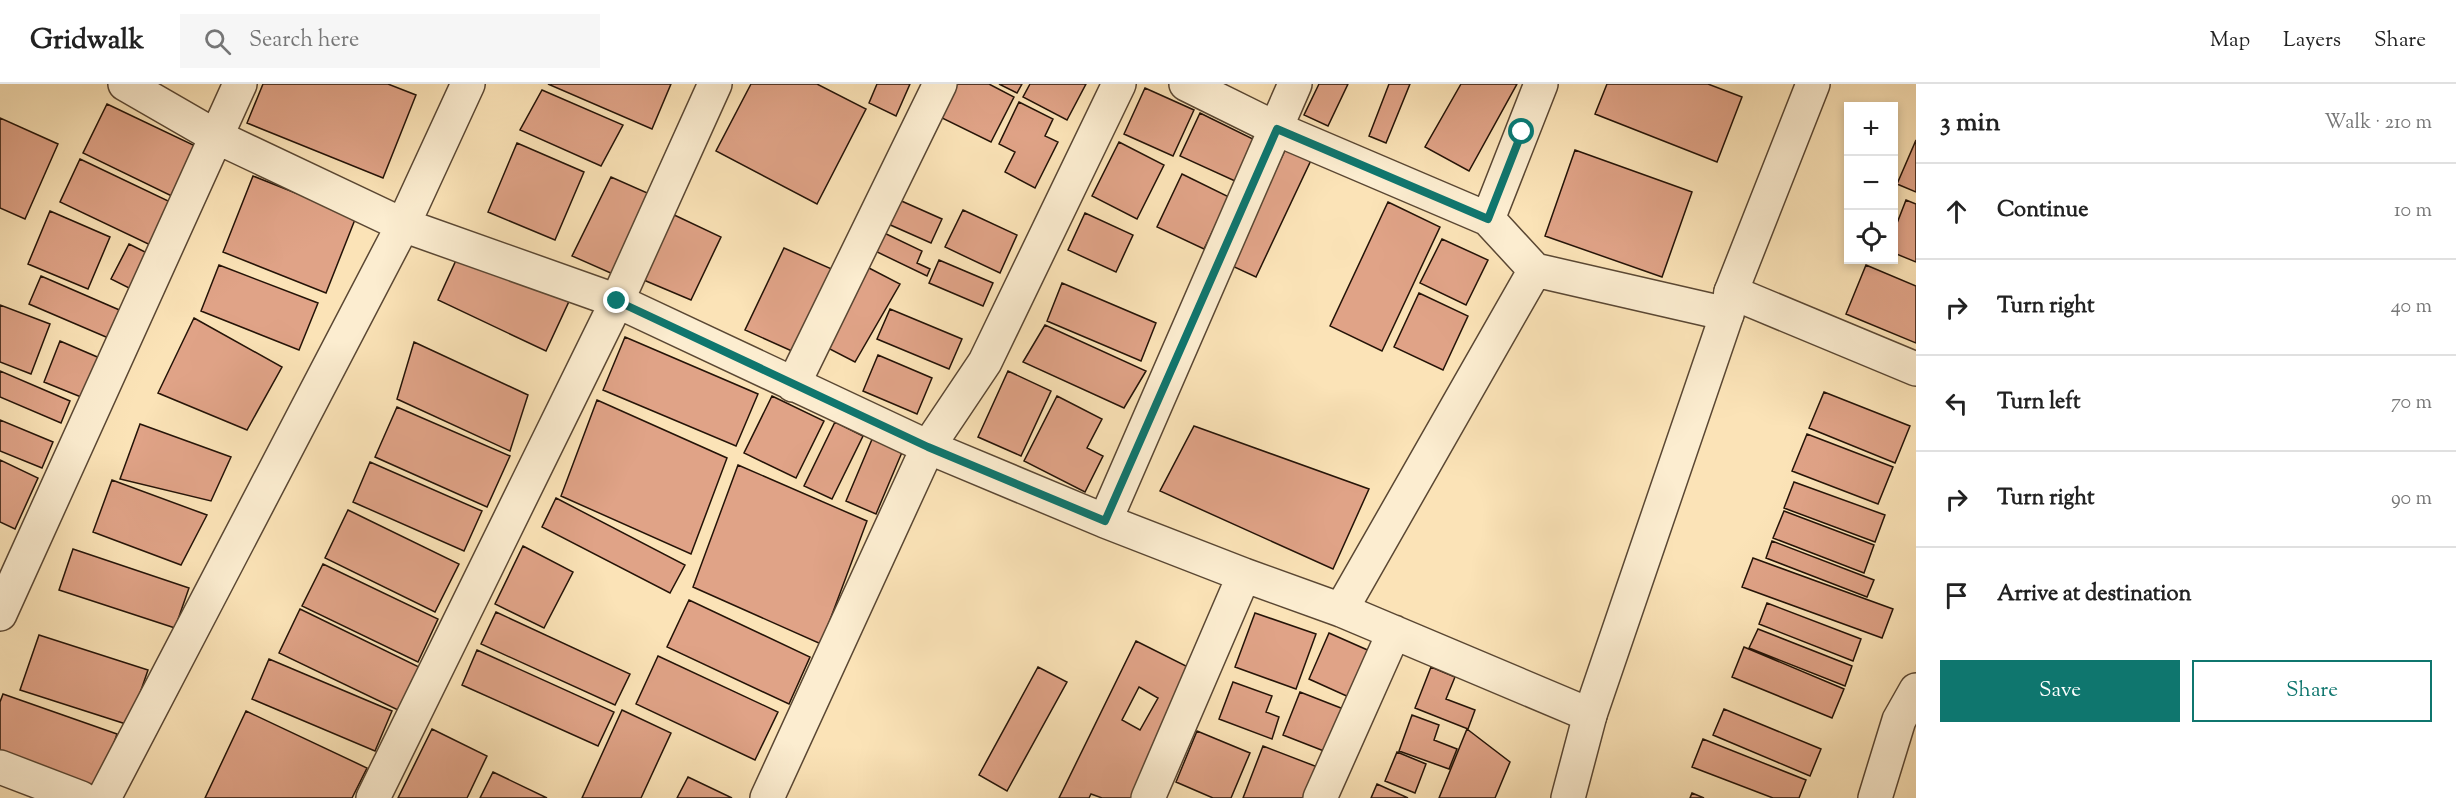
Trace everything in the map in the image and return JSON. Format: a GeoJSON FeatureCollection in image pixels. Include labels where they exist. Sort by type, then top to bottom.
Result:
{"type":"FeatureCollection","features":[{"type":"Feature","properties":{"kind":"street"},"geometry":{"type":"LineString","coordinates":[[125,84],[217,137],[403,225],[617,301],[928,447],[1105,521],[1341,610],[1590,715]]}},
{"type":"Feature","properties":{"kind":"street"},"geometry":{"type":"LineString","coordinates":[[0,614],[240,84]]}},
{"type":"Feature","properties":{"kind":"street"},"geometry":{"type":"LineString","coordinates":[[104,798],[403,225],[468,84]]}},
{"type":"Feature","properties":{"kind":"street"},"geometry":{"type":"LineString","coordinates":[[373,798],[617,301],[715,84]]}},
{"type":"Feature","properties":{"kind":"street"},"geometry":{"type":"LineString","coordinates":[[793,385],[940,84]]}},
{"type":"Feature","properties":{"kind":"street"},"geometry":{"type":"LineString","coordinates":[[767,798],[928,447],[985,362],[1119,84]]}},
{"type":"Feature","properties":{"kind":"street"},"geometry":{"type":"LineString","coordinates":[[1186,84],[1277,129],[1488,219],[1535,270],[1729,303],[1916,369]]}},
{"type":"Feature","properties":{"kind":"street"},"geometry":{"type":"LineString","coordinates":[[1105,521],[1295,84]]}},
{"type":"Feature","properties":{"kind":"street"},"geometry":{"type":"LineString","coordinates":[[1488,219],[1541,84]]}},
{"type":"Feature","properties":{"kind":"street"},"geometry":{"type":"LineString","coordinates":[[1568,798],[1590,715],[1729,303],[1813,84]]}},
{"type":"Feature","properties":{"kind":"street"},"geometry":{"type":"LineString","coordinates":[[1341,610],[1535,270]]}},
{"type":"Feature","properties":{"kind":"street"},"geometry":{"type":"LineString","coordinates":[[1148,798],[1244,575]]}},
{"type":"Feature","properties":{"kind":"street"},"geometry":{"type":"LineString","coordinates":[[1320,798],[1394,632]]}},
{"type":"Feature","properties":{"kind":"street"},"geometry":{"type":"LineString","coordinates":[[1875,798],[1899,720],[1916,690]]}},
{"type":"Feature","properties":{"kind":"street"},"geometry":{"type":"LineString","coordinates":[[0,767],[81,798]]}},
{"type":"Feature","properties":{"kind":"building"},"geometry":{"type":"Polygon","coordinates":[[[263,84],[388,84],[416,95],[383,178],[247,123],[263,84]]]}},
{"type":"Feature","properties":{"kind":"building"},"geometry":{"type":"Polygon","coordinates":[[[548,84],[671,84],[652,129],[548,84]]]}},
{"type":"Feature","properties":{"kind":"building"},"geometry":{"type":"Polygon","coordinates":[[[751,84],[817,84],[866,109],[817,204],[716,151],[751,84]]]}},
{"type":"Feature","properties":{"kind":"building"},"geometry":{"type":"Polygon","coordinates":[[[877,84],[910,84],[896,116],[869,103],[877,84]]]}},
{"type":"Feature","properties":{"kind":"building"},"geometry":{"type":"Polygon","coordinates":[[[956,84],[989,84],[1014,97],[991,142],[940,117],[956,84]]]}},
{"type":"Feature","properties":{"kind":"building"},"geometry":{"type":"Polygon","coordinates":[[[999,84],[1022,84],[1017,93],[999,84]]]}},
{"type":"Feature","properties":{"kind":"building"},"geometry":{"type":"Polygon","coordinates":[[[1030,84],[1086,84],[1067,120],[1023,97],[1030,84]]]}},
{"type":"Feature","properties":{"kind":"building"},"geometry":{"type":"Polygon","coordinates":[[[1319,84],[1348,84],[1328,126],[1304,115],[1319,84]]]}},
{"type":"Feature","properties":{"kind":"building"},"geometry":{"type":"Polygon","coordinates":[[[1389,84],[1410,84],[1386,143],[1369,136],[1389,84]]]}},
{"type":"Feature","properties":{"kind":"building"},"geometry":{"type":"Polygon","coordinates":[[[1461,84],[1517,84],[1469,171],[1425,147],[1461,84]]]}},
{"type":"Feature","properties":{"kind":"building"},"geometry":{"type":"Polygon","coordinates":[[[1607,84],[1708,84],[1742,97],[1717,162],[1595,114],[1607,84]]]}},
{"type":"Feature","properties":{"kind":"building"},"geometry":{"type":"Polygon","coordinates":[[[1145,88],[1194,110],[1173,156],[1124,134],[1145,88]]]}},
{"type":"Feature","properties":{"kind":"building"},"geometry":{"type":"Polygon","coordinates":[[[542,90],[623,125],[601,166],[520,130],[542,90]]]}},
{"type":"Feature","properties":{"kind":"building"},"geometry":{"type":"Polygon","coordinates":[[[1019,102],[1053,119],[1045,136],[1058,142],[1035,188],[1005,172],[1015,152],[999,144],[1019,102]]]}},
{"type":"Feature","properties":{"kind":"building"},"geometry":{"type":"Polygon","coordinates":[[[107,104],[208,152],[184,202],[83,153],[107,104]]]}},
{"type":"Feature","properties":{"kind":"building"},"geometry":{"type":"Polygon","coordinates":[[[1200,113],[1255,140],[1235,181],[1180,156],[1200,113]]]}},
{"type":"Feature","properties":{"kind":"building"},"geometry":{"type":"Polygon","coordinates":[[[0,118],[58,144],[25,219],[0,208],[0,118]]]}},
{"type":"Feature","properties":{"kind":"building"},"geometry":{"type":"Polygon","coordinates":[[[1916,140],[1916,192],[1898,184],[1916,140]]]}},
{"type":"Feature","properties":{"kind":"building"},"geometry":{"type":"Polygon","coordinates":[[[1119,142],[1164,165],[1137,219],[1092,196],[1119,142]]]}},
{"type":"Feature","properties":{"kind":"building"},"geometry":{"type":"Polygon","coordinates":[[[517,143],[584,172],[555,240],[488,212],[517,143]]]}},
{"type":"Feature","properties":{"kind":"building"},"geometry":{"type":"Polygon","coordinates":[[[1288,144],[1313,156],[1256,277],[1230,265],[1288,144]]]}},
{"type":"Feature","properties":{"kind":"building"},"geometry":{"type":"Polygon","coordinates":[[[1575,150],[1692,192],[1662,277],[1545,236],[1575,150]]]}},
{"type":"Feature","properties":{"kind":"building"},"geometry":{"type":"Polygon","coordinates":[[[80,159],[183,208],[163,251],[60,202],[80,159]]]}},
{"type":"Feature","properties":{"kind":"building"},"geometry":{"type":"Polygon","coordinates":[[[1182,174],[1229,197],[1204,249],[1157,227],[1182,174]]]}},
{"type":"Feature","properties":{"kind":"building"},"geometry":{"type":"Polygon","coordinates":[[[253,176],[356,217],[326,293],[223,252],[253,176]]]}},
{"type":"Feature","properties":{"kind":"building"},"geometry":{"type":"Polygon","coordinates":[[[611,177],[661,199],[622,278],[572,256],[611,177]]]}},
{"type":"Feature","properties":{"kind":"building"},"geometry":{"type":"Polygon","coordinates":[[[897,199],[942,219],[931,243],[886,223],[897,199]]]}},
{"type":"Feature","properties":{"kind":"building"},"geometry":{"type":"Polygon","coordinates":[[[1906,200],[1916,204],[1916,262],[1898,255],[1898,221],[1906,200]]]}},
{"type":"Feature","properties":{"kind":"building"},"geometry":{"type":"Polygon","coordinates":[[[1388,202],[1440,227],[1382,351],[1330,326],[1388,202]]]}},
{"type":"Feature","properties":{"kind":"building"},"geometry":{"type":"Polygon","coordinates":[[[963,210],[1017,235],[1000,273],[945,247],[963,210]]]}},
{"type":"Feature","properties":{"kind":"building"},"geometry":{"type":"Polygon","coordinates":[[[50,211],[110,237],[88,289],[28,264],[50,211]]]}},
{"type":"Feature","properties":{"kind":"building"},"geometry":{"type":"Polygon","coordinates":[[[670,213],[721,237],[691,300],[639,278],[670,213]]]}},
{"type":"Feature","properties":{"kind":"building"},"geometry":{"type":"Polygon","coordinates":[[[1085,213],[1133,235],[1116,272],[1068,250],[1085,213]]]}},
{"type":"Feature","properties":{"kind":"building"},"geometry":{"type":"Polygon","coordinates":[[[880,231],[922,251],[917,263],[930,269],[927,276],[871,249],[880,231]]]}},
{"type":"Feature","properties":{"kind":"building"},"geometry":{"type":"Polygon","coordinates":[[[1442,239],[1488,260],[1466,305],[1420,283],[1442,239]]]}},
{"type":"Feature","properties":{"kind":"building"},"geometry":{"type":"Polygon","coordinates":[[[129,244],[157,258],[139,293],[111,279],[129,244]]]}},
{"type":"Feature","properties":{"kind":"building"},"geometry":{"type":"Polygon","coordinates":[[[462,247],[571,297],[546,351],[438,300],[462,247]]]}},
{"type":"Feature","properties":{"kind":"building"},"geometry":{"type":"Polygon","coordinates":[[[784,248],[834,270],[794,352],[745,330],[784,248]]]}},
{"type":"Feature","properties":{"kind":"building"},"geometry":{"type":"Polygon","coordinates":[[[939,260],[993,283],[983,306],[929,283],[939,260]]]}},
{"type":"Feature","properties":{"kind":"building"},"geometry":{"type":"Polygon","coordinates":[[[219,265],[318,303],[299,350],[201,311],[219,265]]]}},
{"type":"Feature","properties":{"kind":"building"},"geometry":{"type":"Polygon","coordinates":[[[1866,265],[1916,286],[1916,343],[1846,314],[1866,265]]]}},
{"type":"Feature","properties":{"kind":"building"},"geometry":{"type":"Polygon","coordinates":[[[867,267],[900,284],[855,362],[822,345],[867,267]]]}},
{"type":"Feature","properties":{"kind":"building"},"geometry":{"type":"Polygon","coordinates":[[[41,276],[124,312],[113,340],[29,304],[41,276]]]}},
{"type":"Feature","properties":{"kind":"building"},"geometry":{"type":"Polygon","coordinates":[[[1062,283],[1156,323],[1141,361],[1047,321],[1062,283]]]}},
{"type":"Feature","properties":{"kind":"building"},"geometry":{"type":"Polygon","coordinates":[[[1419,293],[1468,316],[1443,370],[1394,347],[1419,293]]]}},
{"type":"Feature","properties":{"kind":"building"},"geometry":{"type":"Polygon","coordinates":[[[0,305],[50,324],[31,374],[0,362],[0,305]]]}},
{"type":"Feature","properties":{"kind":"building"},"geometry":{"type":"Polygon","coordinates":[[[890,309],[962,339],[949,369],[877,339],[890,309]]]}},
{"type":"Feature","properties":{"kind":"building"},"geometry":{"type":"Polygon","coordinates":[[[194,318],[282,367],[247,430],[158,393],[194,318]]]}},
{"type":"Feature","properties":{"kind":"building"},"geometry":{"type":"Polygon","coordinates":[[[1045,325],[1146,371],[1124,408],[1023,362],[1045,325]]]}},
{"type":"Feature","properties":{"kind":"building"},"geometry":{"type":"Polygon","coordinates":[[[625,337],[758,394],[736,446],[603,390],[625,337]]]}},
{"type":"Feature","properties":{"kind":"building"},"geometry":{"type":"Polygon","coordinates":[[[60,341],[102,359],[86,399],[44,382],[60,341]]]}},
{"type":"Feature","properties":{"kind":"building"},"geometry":{"type":"Polygon","coordinates":[[[414,342],[528,395],[510,451],[397,399],[414,342]]]}},
{"type":"Feature","properties":{"kind":"building"},"geometry":{"type":"Polygon","coordinates":[[[878,355],[932,378],[917,414],[863,391],[878,355]]]}},
{"type":"Feature","properties":{"kind":"building"},"geometry":{"type":"Polygon","coordinates":[[[0,371],[70,401],[61,423],[0,397],[0,371]]]}},
{"type":"Feature","properties":{"kind":"building"},"geometry":{"type":"Polygon","coordinates":[[[1008,371],[1051,391],[1021,456],[978,437],[1008,371]]]}},
{"type":"Feature","properties":{"kind":"building"},"geometry":{"type":"Polygon","coordinates":[[[1824,392],[1910,426],[1895,463],[1809,428],[1824,392]]]}},
{"type":"Feature","properties":{"kind":"building"},"geometry":{"type":"Polygon","coordinates":[[[772,396],[824,421],[796,478],[744,453],[772,396]]]}},
{"type":"Feature","properties":{"kind":"building"},"geometry":{"type":"Polygon","coordinates":[[[1057,396],[1102,419],[1087,448],[1103,456],[1085,492],[1024,461],[1057,396]]]}},
{"type":"Feature","properties":{"kind":"building"},"geometry":{"type":"Polygon","coordinates":[[[597,400],[727,458],[691,554],[561,496],[597,400]]]}},
{"type":"Feature","properties":{"kind":"building"},"geometry":{"type":"Polygon","coordinates":[[[397,407],[510,456],[487,507],[375,457],[397,407]]]}},
{"type":"Feature","properties":{"kind":"building"},"geometry":{"type":"Polygon","coordinates":[[[0,420],[53,442],[42,468],[0,451],[0,420]]]}},
{"type":"Feature","properties":{"kind":"building"},"geometry":{"type":"Polygon","coordinates":[[[835,422],[863,436],[832,499],[804,486],[835,422]]]}},
{"type":"Feature","properties":{"kind":"building"},"geometry":{"type":"Polygon","coordinates":[[[140,424],[231,457],[211,501],[120,479],[140,424]]]}},
{"type":"Feature","properties":{"kind":"building"},"geometry":{"type":"Polygon","coordinates":[[[1194,426],[1369,489],[1333,569],[1160,491],[1194,426]]]}},
{"type":"Feature","properties":{"kind":"building"},"geometry":{"type":"Polygon","coordinates":[[[1807,434],[1893,467],[1878,504],[1792,471],[1807,434]]]}},
{"type":"Feature","properties":{"kind":"building"},"geometry":{"type":"Polygon","coordinates":[[[873,437],[903,450],[876,514],[846,501],[873,437]]]}},
{"type":"Feature","properties":{"kind":"building"},"geometry":{"type":"Polygon","coordinates":[[[0,460],[38,478],[15,529],[0,522],[0,460]]]}},
{"type":"Feature","properties":{"kind":"building"},"geometry":{"type":"Polygon","coordinates":[[[370,462],[482,511],[464,551],[353,502],[370,462]]]}},
{"type":"Feature","properties":{"kind":"building"},"geometry":{"type":"Polygon","coordinates":[[[738,465],[867,521],[821,644],[693,587],[738,465]]]}},
{"type":"Feature","properties":{"kind":"building"},"geometry":{"type":"Polygon","coordinates":[[[112,480],[207,515],[181,565],[93,532],[112,480]]]}},
{"type":"Feature","properties":{"kind":"building"},"geometry":{"type":"Polygon","coordinates":[[[1794,482],[1885,515],[1875,542],[1784,508],[1794,482]]]}},
{"type":"Feature","properties":{"kind":"building"},"geometry":{"type":"Polygon","coordinates":[[[556,498],[685,565],[670,593],[542,527],[556,498]]]}},
{"type":"Feature","properties":{"kind":"building"},"geometry":{"type":"Polygon","coordinates":[[[348,510],[459,564],[435,612],[325,558],[348,510]]]}},
{"type":"Feature","properties":{"kind":"building"},"geometry":{"type":"Polygon","coordinates":[[[1784,511],[1874,545],[1864,573],[1773,538],[1784,511]]]}},
{"type":"Feature","properties":{"kind":"building"},"geometry":{"type":"Polygon","coordinates":[[[1772,541],[1874,580],[1867,597],[1766,558],[1772,541]]]}},
{"type":"Feature","properties":{"kind":"building"},"geometry":{"type":"Polygon","coordinates":[[[523,546],[573,572],[544,628],[495,604],[523,546]]]}},
{"type":"Feature","properties":{"kind":"building"},"geometry":{"type":"Polygon","coordinates":[[[73,549],[189,588],[175,628],[59,590],[73,549]]]}},
{"type":"Feature","properties":{"kind":"building"},"geometry":{"type":"Polygon","coordinates":[[[1753,558],[1893,609],[1882,638],[1742,587],[1753,558]]]}},
{"type":"Feature","properties":{"kind":"building"},"geometry":{"type":"Polygon","coordinates":[[[323,564],[438,619],[418,662],[302,606],[323,564]]]}},
{"type":"Feature","properties":{"kind":"building"},"geometry":{"type":"Polygon","coordinates":[[[689,600],[810,657],[789,704],[667,647],[689,600]]]}},
{"type":"Feature","properties":{"kind":"building"},"geometry":{"type":"Polygon","coordinates":[[[1767,603],[1861,639],[1853,661],[1759,624],[1767,603]]]}},
{"type":"Feature","properties":{"kind":"building"},"geometry":{"type":"Polygon","coordinates":[[[300,609],[419,667],[398,710],[279,653],[300,609]]]}},
{"type":"Feature","properties":{"kind":"building"},"geometry":{"type":"Polygon","coordinates":[[[496,612],[630,674],[615,705],[481,644],[496,612]]]}},
{"type":"Feature","properties":{"kind":"building"},"geometry":{"type":"Polygon","coordinates":[[[1255,613],[1316,634],[1296,689],[1235,667],[1255,613]]]}},
{"type":"Feature","properties":{"kind":"building"},"geometry":{"type":"Polygon","coordinates":[[[1758,629],[1852,666],[1845,686],[1749,648],[1758,629]]]}},
{"type":"Feature","properties":{"kind":"building"},"geometry":{"type":"Polygon","coordinates":[[[1329,633],[1372,652],[1351,698],[1309,679],[1329,633]]]}},
{"type":"Feature","properties":{"kind":"building"},"geometry":{"type":"Polygon","coordinates":[[[39,635],[148,670],[129,725],[20,690],[39,635]]]}},
{"type":"Feature","properties":{"kind":"building"},"geometry":{"type":"Polygon","coordinates":[[[1136,641],[1194,670],[1132,798],[1102,798],[1091,794],[1089,798],[1059,798],[1136,641]],[[1139,687],[1122,720],[1140,730],[1158,698],[1139,687]]]}},
{"type":"Feature","properties":{"kind":"building"},"geometry":{"type":"Polygon","coordinates":[[[1744,647],[1844,689],[1832,718],[1732,677],[1744,647]]]}},
{"type":"Feature","properties":{"kind":"building"},"geometry":{"type":"Polygon","coordinates":[[[477,650],[614,712],[598,746],[462,685],[477,650]]]}},
{"type":"Feature","properties":{"kind":"building"},"geometry":{"type":"Polygon","coordinates":[[[658,656],[778,712],[755,760],[636,704],[658,656]]]}},
{"type":"Feature","properties":{"kind":"building"},"geometry":{"type":"Polygon","coordinates":[[[269,659],[392,711],[375,751],[252,699],[269,659]]]}},
{"type":"Feature","properties":{"kind":"building"},"geometry":{"type":"Polygon","coordinates":[[[1038,667],[1067,682],[1007,791],[979,775],[1038,667]]]}},
{"type":"Feature","properties":{"kind":"building"},"geometry":{"type":"Polygon","coordinates":[[[1431,667],[1455,677],[1446,699],[1475,710],[1468,729],[1415,708],[1431,667]]]}},
{"type":"Feature","properties":{"kind":"building"},"geometry":{"type":"Polygon","coordinates":[[[1233,682],[1272,696],[1266,712],[1279,717],[1272,739],[1219,719],[1233,682]]]}},
{"type":"Feature","properties":{"kind":"building"},"geometry":{"type":"Polygon","coordinates":[[[1300,692],[1346,710],[1329,753],[1283,735],[1300,692]]]}},
{"type":"Feature","properties":{"kind":"building"},"geometry":{"type":"Polygon","coordinates":[[[3,694],[117,734],[98,789],[0,755],[0,702],[3,694]]]}},
{"type":"Feature","properties":{"kind":"building"},"geometry":{"type":"Polygon","coordinates":[[[1724,709],[1821,749],[1810,776],[1713,735],[1724,709]]]}},
{"type":"Feature","properties":{"kind":"building"},"geometry":{"type":"Polygon","coordinates":[[[622,710],[671,733],[641,798],[582,798],[622,710]]]}},
{"type":"Feature","properties":{"kind":"building"},"geometry":{"type":"Polygon","coordinates":[[[246,711],[367,768],[352,798],[205,798],[246,711]]]}},
{"type":"Feature","properties":{"kind":"building"},"geometry":{"type":"Polygon","coordinates":[[[1412,715],[1439,725],[1434,740],[1457,749],[1449,769],[1399,751],[1412,715]]]}},
{"type":"Feature","properties":{"kind":"building"},"geometry":{"type":"Polygon","coordinates":[[[432,729],[487,756],[467,798],[398,798],[432,729]]]}},
{"type":"Feature","properties":{"kind":"building"},"geometry":{"type":"Polygon","coordinates":[[[1467,729],[1510,762],[1495,798],[1439,798],[1467,729]]]}},
{"type":"Feature","properties":{"kind":"building"},"geometry":{"type":"Polygon","coordinates":[[[1197,731],[1250,753],[1231,798],[1213,798],[1176,782],[1197,731]]]}},
{"type":"Feature","properties":{"kind":"building"},"geometry":{"type":"Polygon","coordinates":[[[1703,739],[1806,780],[1799,798],[1773,798],[1692,767],[1703,739]]]}},
{"type":"Feature","properties":{"kind":"building"},"geometry":{"type":"Polygon","coordinates":[[[1263,746],[1320,768],[1308,798],[1243,798],[1263,746]]]}},
{"type":"Feature","properties":{"kind":"building"},"geometry":{"type":"Polygon","coordinates":[[[1397,752],[1426,764],[1415,793],[1385,781],[1397,752]]]}},
{"type":"Feature","properties":{"kind":"building"},"geometry":{"type":"Polygon","coordinates":[[[493,772],[547,798],[480,798],[493,772]]]}},
{"type":"Feature","properties":{"kind":"building"},"geometry":{"type":"Polygon","coordinates":[[[688,777],[732,798],[677,798],[688,777]]]}},
{"type":"Feature","properties":{"kind":"building"},"geometry":{"type":"Polygon","coordinates":[[[1377,784],[1408,798],[1371,798],[1377,784]]]}},
{"type":"Feature","properties":{"kind":"building"},"geometry":{"type":"Polygon","coordinates":[[[1692,793],[1704,798],[1690,798],[1692,793]]]}},
{"type":"Feature","properties":{"kind":"route"},"geometry":{"type":"LineString","coordinates":[[617,301],[928,447],[1105,521],[1277,129],[1488,219],[1522,132]]}}]}
